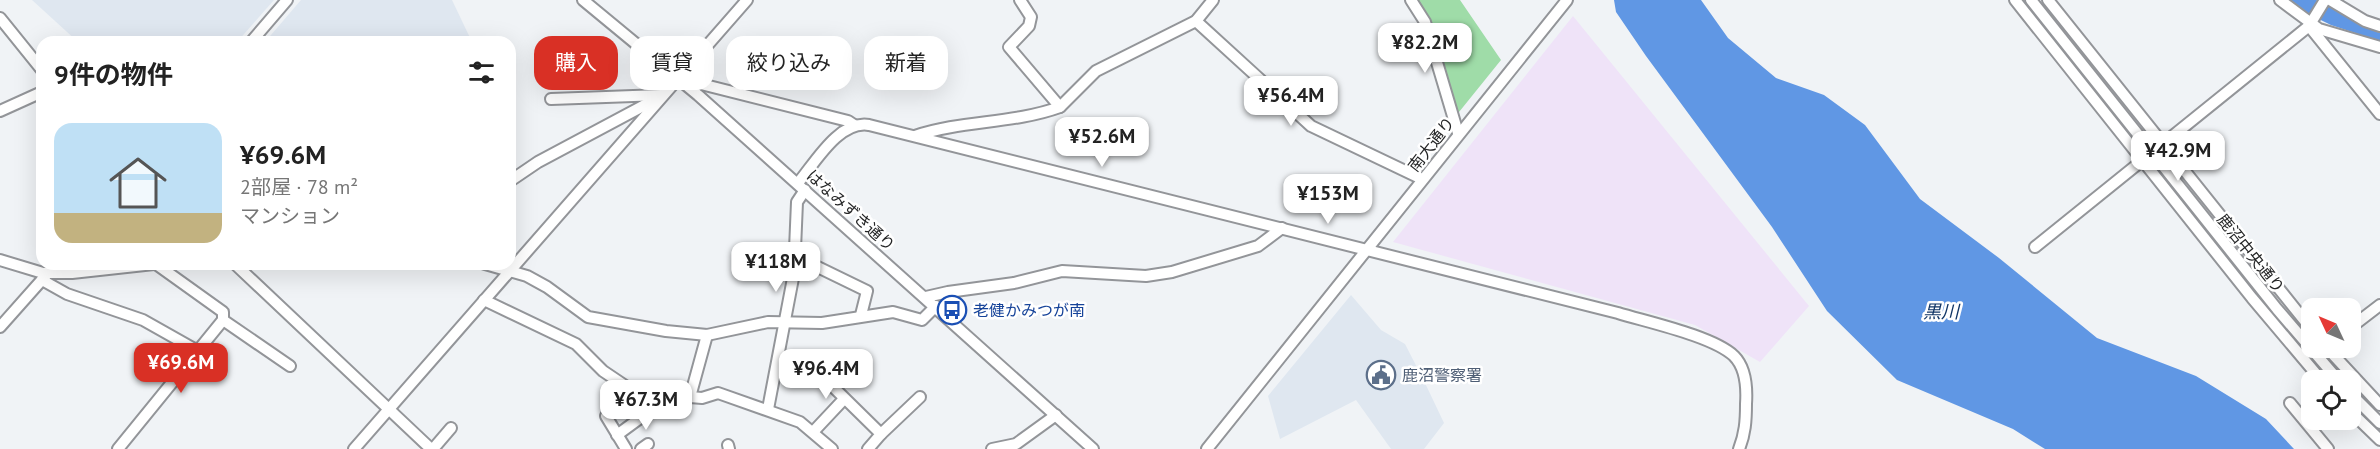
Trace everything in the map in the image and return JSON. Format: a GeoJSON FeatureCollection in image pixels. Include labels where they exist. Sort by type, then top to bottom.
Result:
{"type":"FeatureCollection","features":[{"type":"Feature","properties":{"kind":"street"},"geometry":{"type":"LineString","coordinates":[[256,36],[287,0]]}},
{"type":"Feature","properties":{"kind":"street","name":"はなみずき通り"},"geometry":{"type":"LineString","coordinates":[[583,0],[630,38]]}},
{"type":"Feature","properties":{"kind":"street"},"geometry":{"type":"LineString","coordinates":[[714,38],[747,0]]}},
{"type":"Feature","properties":{"kind":"street"},"geometry":{"type":"LineString","coordinates":[[1020,0],[1031,17],[1029,26],[1009,47],[1059,107]]}},
{"type":"Feature","properties":{"kind":"street"},"geometry":{"type":"LineString","coordinates":[[915,136],[936,129],[1035,116],[1059,107],[1096,71],[1196,21],[1213,0]]}},
{"type":"Feature","properties":{"kind":"street"},"geometry":{"type":"LineString","coordinates":[[1411,0],[1425,22],[1458,133]]}},
{"type":"Feature","properties":{"kind":"street","name":"南大通り"},"geometry":{"type":"LineString","coordinates":[[1207,449],[1458,133],[1567,0]]}},
{"type":"Feature","properties":{"kind":"street"},"geometry":{"type":"LineString","coordinates":[[2014,0],[2252,298],[2313,370]]}},
{"type":"Feature","properties":{"kind":"street","name":"鹿沼中央通り"},"geometry":{"type":"LineString","coordinates":[[2031,0],[2277,309],[2330,370]]}},
{"type":"Feature","properties":{"kind":"street"},"geometry":{"type":"LineString","coordinates":[[2048,0],[2301,316]]}},
{"type":"Feature","properties":{"kind":"street"},"geometry":{"type":"LineString","coordinates":[[2280,0],[2310,24],[2380,114]]}},
{"type":"Feature","properties":{"kind":"street"},"geometry":{"type":"LineString","coordinates":[[2036,247],[2310,24],[2325,0]]}},
{"type":"Feature","properties":{"kind":"street"},"geometry":{"type":"LineString","coordinates":[[2330,0],[2366,21],[2380,26]]}},
{"type":"Feature","properties":{"kind":"street"},"geometry":{"type":"LineString","coordinates":[[0,18],[36,63]]}},
{"type":"Feature","properties":{"kind":"street"},"geometry":{"type":"LineString","coordinates":[[1196,21],[1311,126],[1422,179]]}},
{"type":"Feature","properties":{"kind":"street"},"geometry":{"type":"LineString","coordinates":[[2310,24],[2380,47]]}},
{"type":"Feature","properties":{"kind":"street"},"geometry":{"type":"LineString","coordinates":[[714,87],[854,125],[869,125],[915,136],[1282,228],[1681,332],[1726,351],[1739,363],[1745,377],[1745,433],[1739,449]]}},
{"type":"Feature","properties":{"kind":"street"},"geometry":{"type":"LineString","coordinates":[[516,264],[668,90]]}},
{"type":"Feature","properties":{"kind":"street","name":"はなみずき通り"},"geometry":{"type":"LineString","coordinates":[[693,90],[936,306],[1088,447]]}},
{"type":"Feature","properties":{"kind":"street"},"geometry":{"type":"LineString","coordinates":[[551,99],[664,94]]}},
{"type":"Feature","properties":{"kind":"street"},"geometry":{"type":"LineString","coordinates":[[516,177],[538,162],[664,94]]}},
{"type":"Feature","properties":{"kind":"street"},"geometry":{"type":"LineString","coordinates":[[0,111],[36,95]]}},
{"type":"Feature","properties":{"kind":"street"},"geometry":{"type":"LineString","coordinates":[[768,409],[786,322],[795,256],[797,202],[801,186],[842,132],[854,125]]}},
{"type":"Feature","properties":{"kind":"street"},"geometry":{"type":"LineString","coordinates":[[926,297],[1014,283],[1062,271],[1146,276],[1172,272],[1258,246],[1282,228]]}},
{"type":"Feature","properties":{"kind":"street"},"geometry":{"type":"LineString","coordinates":[[795,256],[867,291],[861,315]]}},
{"type":"Feature","properties":{"kind":"street"},"geometry":{"type":"LineString","coordinates":[[0,260],[33,271],[72,273],[100,270]]}},
{"type":"Feature","properties":{"kind":"street"},"geometry":{"type":"LineString","coordinates":[[118,449],[223,320],[222,312],[163,270]]}},
{"type":"Feature","properties":{"kind":"street"},"geometry":{"type":"LineString","coordinates":[[242,270],[432,449],[451,428]]}},
{"type":"Feature","properties":{"kind":"street"},"geometry":{"type":"LineString","coordinates":[[354,449],[511,270],[547,286],[588,317],[608,322],[707,334],[768,322],[822,323],[861,315],[893,312],[922,320],[936,306]]}},
{"type":"Feature","properties":{"kind":"street"},"geometry":{"type":"LineString","coordinates":[[0,327],[49,272]]}},
{"type":"Feature","properties":{"kind":"street"},"geometry":{"type":"LineString","coordinates":[[49,272],[67,294],[143,320],[198,351]]}},
{"type":"Feature","properties":{"kind":"street"},"geometry":{"type":"LineString","coordinates":[[484,300],[576,344],[603,371],[652,404],[690,397],[702,398],[718,393],[800,422],[832,449]]}},
{"type":"Feature","properties":{"kind":"street"},"geometry":{"type":"LineString","coordinates":[[2361,320],[2380,305]]}},
{"type":"Feature","properties":{"kind":"street"},"geometry":{"type":"LineString","coordinates":[[223,320],[290,366]]}},
{"type":"Feature","properties":{"kind":"street"},"geometry":{"type":"LineString","coordinates":[[690,397],[707,334]]}},
{"type":"Feature","properties":{"kind":"street"},"geometry":{"type":"LineString","coordinates":[[2336,358],[2380,405]]}},
{"type":"Feature","properties":{"kind":"street"},"geometry":{"type":"LineString","coordinates":[[777,367],[823,377],[881,434]]}},
{"type":"Feature","properties":{"kind":"street"},"geometry":{"type":"LineString","coordinates":[[868,449],[920,397]]}},
{"type":"Feature","properties":{"kind":"street"},"geometry":{"type":"LineString","coordinates":[[813,432],[844,399]]}},
{"type":"Feature","properties":{"kind":"street"},"geometry":{"type":"LineString","coordinates":[[2290,402],[2328,449]]}},
{"type":"Feature","properties":{"kind":"street"},"geometry":{"type":"LineString","coordinates":[[617,435],[647,412],[652,404]]}},
{"type":"Feature","properties":{"kind":"street"},"geometry":{"type":"LineString","coordinates":[[2361,404],[2380,423]]}},
{"type":"Feature","properties":{"kind":"street"},"geometry":{"type":"LineString","coordinates":[[992,449],[1016,444],[1056,415]]}},
{"type":"Feature","properties":{"kind":"street"},"geometry":{"type":"LineString","coordinates":[[606,416],[626,449]]}},
{"type":"Feature","properties":{"kind":"street"},"geometry":{"type":"LineString","coordinates":[[2361,422],[2380,440]]}},
{"type":"Feature","properties":{"kind":"shaded area"},"geometry":{"type":"Polygon","coordinates":[[[32,0],[274,0],[242,36],[71,36],[32,0]]]}},
{"type":"Feature","properties":{"kind":"shaded area"},"geometry":{"type":"Polygon","coordinates":[[[301,0],[452,0],[469,36],[270,36],[301,0]]]}},
{"type":"Feature","properties":{"kind":"shaded area"},"geometry":{"type":"Polygon","coordinates":[[[1573,16],[1809,306],[1760,362],[1695,325],[1393,242],[1573,16]]]}},
{"type":"Feature","properties":{"kind":"shaded area"},"geometry":{"type":"Polygon","coordinates":[[[1351,295],[1381,330],[1405,344],[1444,423],[1424,449],[1391,449],[1356,400],[1280,439],[1268,396],[1351,295]]]}},
{"type":"Feature","properties":{"kind":"green space"},"geometry":{"type":"Polygon","coordinates":[[[1417,0],[1460,0],[1501,60],[1455,117],[1425,12],[1417,0]]]}},
{"type":"Feature","properties":{"kind":"water","name":"黒川"},"geometry":{"type":"Polygon","coordinates":[[[1614,0],[1701,0],[1728,38],[1776,78],[1824,95],[1865,125],[1920,199],[1999,258],[2097,338],[2196,376],[2266,419],[2294,449],[2045,449],[2013,429],[1897,380],[1827,311],[1772,227],[1646,56],[1616,12],[1614,0]]]}},
{"type":"Feature","properties":{"kind":"waterway"},"geometry":{"type":"LineString","coordinates":[[2298,0],[2335,18],[2380,33]]}},
{"type":"Feature","properties":{"kind":"place","name":"老健かみつが南"},"geometry":{"type":"Point","coordinates":[952,310]}},
{"type":"Feature","properties":{"kind":"place","name":"鹿沼警察署"},"geometry":{"type":"Point","coordinates":[1381,375]}}]}
